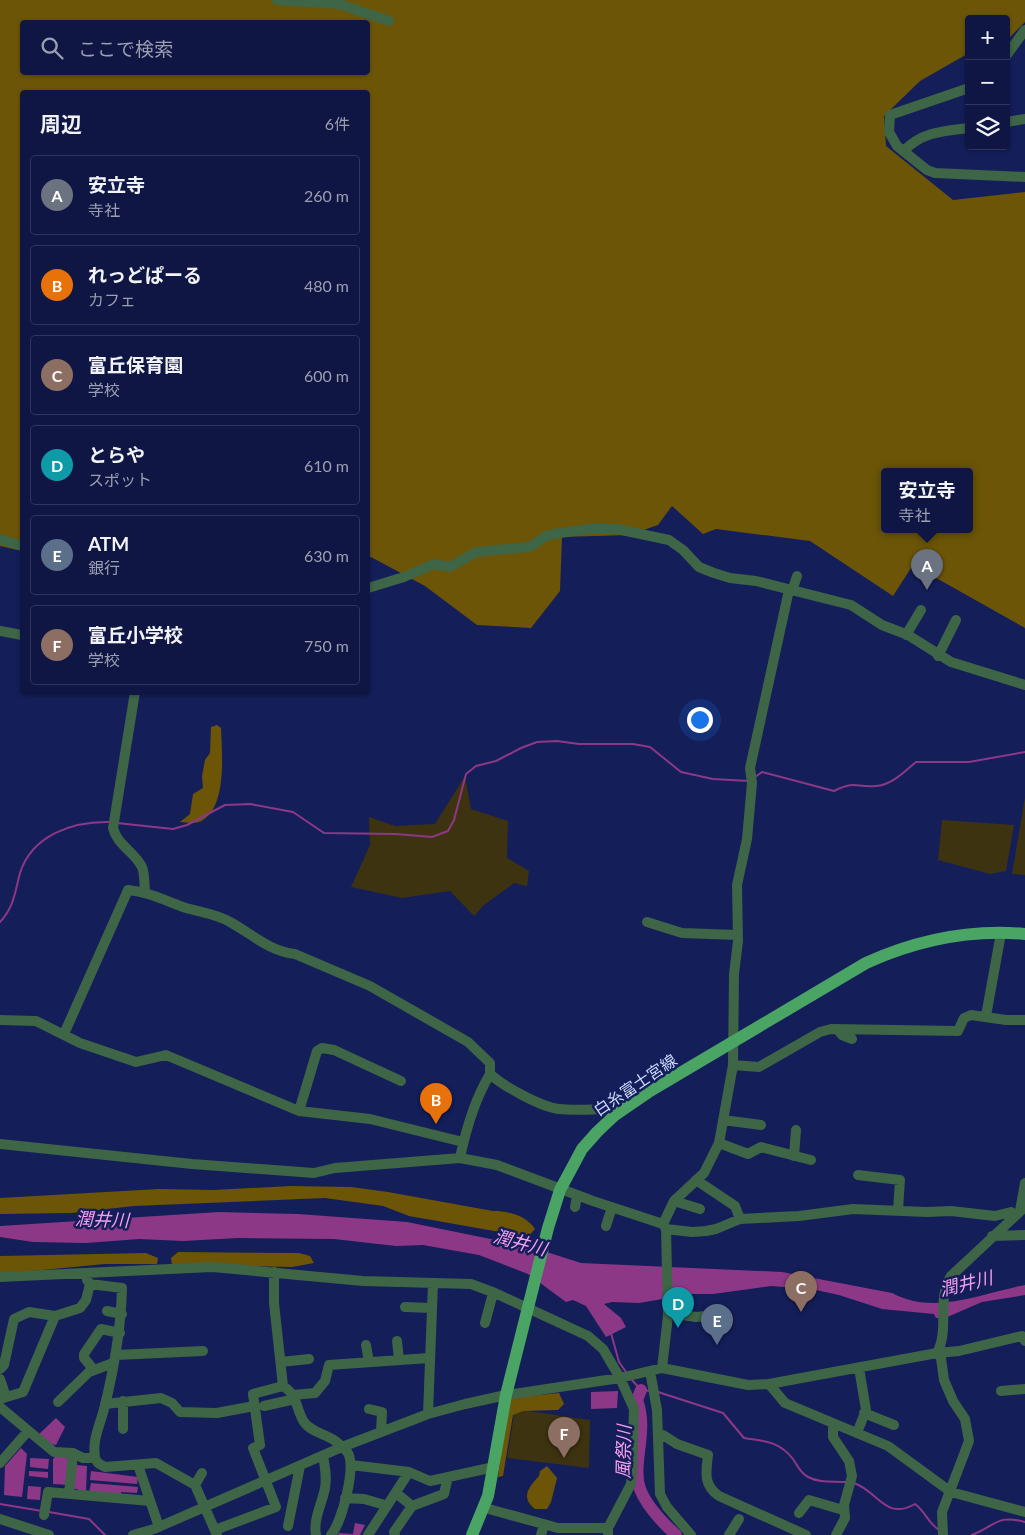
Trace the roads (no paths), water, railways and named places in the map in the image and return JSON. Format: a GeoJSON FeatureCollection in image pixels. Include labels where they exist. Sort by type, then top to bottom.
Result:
{"type":"FeatureCollection","features":[{"type":"Feature","properties":{"kind":"main road","name":"白糸富士宮線"},"geometry":{"type":"LineString","coordinates":[[472,1535],[484,1508],[494,1468],[506,1395],[548,1228],[560,1190],[582,1149],[596,1132],[615,1115],[733,1041],[866,963],[892,951],[960,934],[1001,932],[1025,934]]}},
{"type":"Feature","properties":{"kind":"street"},"geometry":{"type":"LineString","coordinates":[[277,0],[339,4],[389,21]]}},
{"type":"Feature","properties":{"kind":"street"},"geometry":{"type":"LineString","coordinates":[[1010,51],[1025,30]]}},
{"type":"Feature","properties":{"kind":"street"},"geometry":{"type":"LineString","coordinates":[[965,89],[890,115],[889,132],[897,146],[919,166],[935,173],[1025,177]]}},
{"type":"Feature","properties":{"kind":"street"},"geometry":{"type":"LineString","coordinates":[[1010,121],[1025,119]]}},
{"type":"Feature","properties":{"kind":"street"},"geometry":{"type":"LineString","coordinates":[[904,151],[913,141],[924,136],[965,129]]}},
{"type":"Feature","properties":{"kind":"street"},"geometry":{"type":"LineString","coordinates":[[370,587],[404,577],[434,564],[450,567],[476,552],[530,547],[546,536],[560,533],[589,529],[617,529],[668,540],[683,550],[699,567],[714,573],[730,578],[756,581],[851,605],[882,625],[906,635],[938,656],[975,670],[1025,685]]}},
{"type":"Feature","properties":{"kind":"street"},"geometry":{"type":"LineString","coordinates":[[0,539],[20,545]]}},
{"type":"Feature","properties":{"kind":"street"},"geometry":{"type":"LineString","coordinates":[[662,1368],[668,1309],[667,1256],[664,1227],[674,1201],[704,1173],[719,1143],[733,1065],[734,974],[738,935],[737,885],[747,839],[750,768],[791,591],[797,576]]}},
{"type":"Feature","properties":{"kind":"street"},"geometry":{"type":"LineString","coordinates":[[906,635],[921,610]]}},
{"type":"Feature","properties":{"kind":"street"},"geometry":{"type":"LineString","coordinates":[[938,656],[956,620]]}},
{"type":"Feature","properties":{"kind":"street"},"geometry":{"type":"LineString","coordinates":[[0,631],[20,635]]}},
{"type":"Feature","properties":{"kind":"street"},"geometry":{"type":"LineString","coordinates":[[134,695],[112,828],[115,839],[130,851],[142,867],[145,891]]}},
{"type":"Feature","properties":{"kind":"street"},"geometry":{"type":"LineString","coordinates":[[64,1034],[128,890],[145,891],[184,907],[228,920],[264,944],[283,953],[295,954],[370,986],[468,1042],[490,1064],[490,1074],[483,1085],[463,1142],[460,1158]]}},
{"type":"Feature","properties":{"kind":"street"},"geometry":{"type":"LineString","coordinates":[[647,922],[682,933],[738,935]]}},
{"type":"Feature","properties":{"kind":"street"},"geometry":{"type":"LineString","coordinates":[[986,1016],[1001,932]]}},
{"type":"Feature","properties":{"kind":"street"},"geometry":{"type":"LineString","coordinates":[[733,1065],[759,1067],[820,1032],[837,1029],[958,1031],[964,1018],[971,1015],[1006,1020],[1025,1020]]}},
{"type":"Feature","properties":{"kind":"street"},"geometry":{"type":"LineString","coordinates":[[0,1020],[36,1021],[80,1043],[136,1062],[166,1055],[298,1111],[370,1119],[463,1142]]}},
{"type":"Feature","properties":{"kind":"street"},"geometry":{"type":"LineString","coordinates":[[837,1029],[842,1035],[852,1038]]}},
{"type":"Feature","properties":{"kind":"street"},"geometry":{"type":"LineString","coordinates":[[298,1111],[317,1051],[322,1048],[334,1050],[402,1081]]}},
{"type":"Feature","properties":{"kind":"street"},"geometry":{"type":"LineString","coordinates":[[490,1074],[540,1103],[557,1109],[610,1109],[615,1115]]}},
{"type":"Feature","properties":{"kind":"street"},"geometry":{"type":"LineString","coordinates":[[723,1120],[761,1125]]}},
{"type":"Feature","properties":{"kind":"street"},"geometry":{"type":"LineString","coordinates":[[794,1156],[796,1130]]}},
{"type":"Feature","properties":{"kind":"street"},"geometry":{"type":"LineString","coordinates":[[719,1143],[748,1154],[761,1147],[811,1160]]}},
{"type":"Feature","properties":{"kind":"street"},"geometry":{"type":"LineString","coordinates":[[0,1144],[192,1164],[314,1173],[335,1168],[460,1158],[497,1165],[577,1196],[594,1199],[664,1227],[692,1232],[716,1229],[740,1219],[799,1216],[853,1209],[951,1211],[995,1216],[1000,1216],[1006,1212],[1022,1210]]}},
{"type":"Feature","properties":{"kind":"street"},"geometry":{"type":"LineString","coordinates":[[858,1176],[900,1180],[898,1210]]}},
{"type":"Feature","properties":{"kind":"street"},"geometry":{"type":"LineString","coordinates":[[696,1180],[735,1206],[740,1219]]}},
{"type":"Feature","properties":{"kind":"street"},"geometry":{"type":"LineString","coordinates":[[937,1353],[942,1344],[942,1300],[944,1287],[951,1276],[1022,1210],[1025,1183]]}},
{"type":"Feature","properties":{"kind":"street"},"geometry":{"type":"LineString","coordinates":[[575,1207],[577,1196]]}},
{"type":"Feature","properties":{"kind":"street"},"geometry":{"type":"LineString","coordinates":[[674,1201],[700,1209]]}},
{"type":"Feature","properties":{"kind":"street"},"geometry":{"type":"LineString","coordinates":[[606,1226],[612,1207]]}},
{"type":"Feature","properties":{"kind":"street"},"geometry":{"type":"LineString","coordinates":[[992,1236],[1025,1235]]}},
{"type":"Feature","properties":{"kind":"street"},"geometry":{"type":"LineString","coordinates":[[0,1277],[212,1267],[363,1281],[471,1284],[528,1306],[588,1336],[603,1349],[620,1378],[634,1409],[631,1484],[608,1532],[558,1528],[542,1530],[484,1508]]}},
{"type":"Feature","properties":{"kind":"street"},"geometry":{"type":"LineString","coordinates":[[274,1272],[274,1303],[283,1386],[294,1397],[307,1426],[311,1430],[333,1439],[348,1453],[350,1465],[341,1518],[331,1535]]}},
{"type":"Feature","properties":{"kind":"street"},"geometry":{"type":"LineString","coordinates":[[81,1274],[90,1284],[122,1288],[120,1333],[105,1404],[95,1438],[95,1458],[97,1463],[105,1467],[156,1463],[195,1485],[216,1532],[276,1507],[264,1481],[253,1448],[260,1445],[259,1406],[253,1394],[283,1386]]}},
{"type":"Feature","properties":{"kind":"street"},"geometry":{"type":"LineString","coordinates":[[428,1414],[429,1358],[434,1283]]}},
{"type":"Feature","properties":{"kind":"street"},"geometry":{"type":"LineString","coordinates":[[0,1368],[4,1365],[14,1319],[29,1312],[55,1316],[80,1308],[86,1300],[90,1284]]}},
{"type":"Feature","properties":{"kind":"street"},"geometry":{"type":"LineString","coordinates":[[485,1323],[493,1293]]}},
{"type":"Feature","properties":{"kind":"street"},"geometry":{"type":"LineString","coordinates":[[405,1307],[432,1308]]}},
{"type":"Feature","properties":{"kind":"street"},"geometry":{"type":"LineString","coordinates":[[668,1309],[696,1317],[706,1316]]}},
{"type":"Feature","properties":{"kind":"street"},"geometry":{"type":"LineString","coordinates":[[107,1311],[122,1314]]}},
{"type":"Feature","properties":{"kind":"street"},"geometry":{"type":"LineString","coordinates":[[0,1379],[3,1398],[23,1392],[55,1316]]}},
{"type":"Feature","properties":{"kind":"street"},"geometry":{"type":"LineString","coordinates":[[0,1329],[11,1331]]}},
{"type":"Feature","properties":{"kind":"street"},"geometry":{"type":"LineString","coordinates":[[94,1370],[84,1358],[84,1354],[95,1337],[101,1329],[120,1333]]}},
{"type":"Feature","properties":{"kind":"street"},"geometry":{"type":"LineString","coordinates":[[397,1341],[398,1360]]}},
{"type":"Feature","properties":{"kind":"street"},"geometry":{"type":"LineString","coordinates":[[133,1535],[159,1527],[342,1447],[428,1414],[506,1395],[620,1378],[662,1368],[748,1385],[769,1384],[937,1353],[1024,1341]]}},
{"type":"Feature","properties":{"kind":"street"},"geometry":{"type":"LineString","coordinates":[[366,1345],[368,1362]]}},
{"type":"Feature","properties":{"kind":"street"},"geometry":{"type":"LineString","coordinates":[[58,1402],[89,1372],[114,1359],[203,1351]]}},
{"type":"Feature","properties":{"kind":"street"},"geometry":{"type":"LineString","coordinates":[[937,1353],[941,1358],[944,1380],[968,1429],[968,1441],[951,1492],[942,1512],[943,1535]]}},
{"type":"Feature","properties":{"kind":"street"},"geometry":{"type":"LineString","coordinates":[[281,1362],[308,1358]]}},
{"type":"Feature","properties":{"kind":"street"},"geometry":{"type":"LineString","coordinates":[[105,1404],[161,1398],[172,1403],[180,1412],[217,1413],[259,1406],[315,1393],[325,1382],[329,1364],[429,1358]]}},
{"type":"Feature","properties":{"kind":"street"},"geometry":{"type":"LineString","coordinates":[[857,1433],[864,1413],[859,1368]]}},
{"type":"Feature","properties":{"kind":"street"},"geometry":{"type":"LineString","coordinates":[[646,1372],[652,1391],[659,1436],[660,1494],[667,1507],[691,1535]]}},
{"type":"Feature","properties":{"kind":"street"},"geometry":{"type":"LineString","coordinates":[[769,1384],[785,1404],[888,1446],[951,1492],[1025,1512]]}},
{"type":"Feature","properties":{"kind":"street"},"geometry":{"type":"LineString","coordinates":[[1001,1391],[1025,1390]]}},
{"type":"Feature","properties":{"kind":"street"},"geometry":{"type":"LineString","coordinates":[[123,1401],[123,1429]]}},
{"type":"Feature","properties":{"kind":"street"},"geometry":{"type":"LineString","coordinates":[[0,1408],[54,1452],[72,1453],[83,1458],[95,1458]]}},
{"type":"Feature","properties":{"kind":"street"},"geometry":{"type":"LineString","coordinates":[[369,1409],[382,1412],[381,1432]]}},
{"type":"Feature","properties":{"kind":"street"},"geometry":{"type":"LineString","coordinates":[[864,1413],[894,1425]]}},
{"type":"Feature","properties":{"kind":"street"},"geometry":{"type":"LineString","coordinates":[[833,1424],[833,1437],[848,1461],[852,1476],[843,1510],[845,1518],[836,1535]]}},
{"type":"Feature","properties":{"kind":"street"},"geometry":{"type":"LineString","coordinates":[[0,1463],[28,1431]]}},
{"type":"Feature","properties":{"kind":"street"},"geometry":{"type":"LineString","coordinates":[[659,1436],[663,1435],[677,1444],[708,1455],[706,1480],[712,1491],[806,1535]]}},
{"type":"Feature","properties":{"kind":"street"},"geometry":{"type":"LineString","coordinates":[[69,1494],[72,1453]]}},
{"type":"Feature","properties":{"kind":"street"},"geometry":{"type":"LineString","coordinates":[[316,1535],[314,1527],[327,1474],[323,1456]]}},
{"type":"Feature","properties":{"kind":"street"},"geometry":{"type":"LineString","coordinates":[[138,1465],[159,1527]]}},
{"type":"Feature","properties":{"kind":"street"},"geometry":{"type":"LineString","coordinates":[[350,1465],[409,1472],[430,1480],[494,1468]]}},
{"type":"Feature","properties":{"kind":"street"},"geometry":{"type":"LineString","coordinates":[[288,1526],[300,1466]]}},
{"type":"Feature","properties":{"kind":"street"},"geometry":{"type":"LineString","coordinates":[[368,1535],[409,1472]]}},
{"type":"Feature","properties":{"kind":"street"},"geometry":{"type":"LineString","coordinates":[[195,1485],[202,1473]]}},
{"type":"Feature","properties":{"kind":"street"},"geometry":{"type":"LineString","coordinates":[[395,1535],[394,1532],[412,1506],[444,1494],[448,1477]]}},
{"type":"Feature","properties":{"kind":"street"},"geometry":{"type":"LineString","coordinates":[[44,1516],[48,1492],[150,1501]]}},
{"type":"Feature","properties":{"kind":"street"},"geometry":{"type":"LineString","coordinates":[[396,1493],[412,1506]]}},
{"type":"Feature","properties":{"kind":"street"},"geometry":{"type":"LineString","coordinates":[[345,1498],[364,1499],[386,1505]]}},
{"type":"Feature","properties":{"kind":"street"},"geometry":{"type":"LineString","coordinates":[[799,1513],[810,1500],[843,1510]]}},
{"type":"Feature","properties":{"kind":"street"},"geometry":{"type":"LineString","coordinates":[[0,1519],[49,1535]]}},
{"type":"Feature","properties":{"kind":"street"},"geometry":{"type":"LineString","coordinates":[[729,1535],[739,1519]]}},
{"type":"Feature","properties":{"kind":"water","name":"潤井川"},"geometry":{"type":"Polygon","coordinates":[[[219,1212],[298,1214],[407,1222],[534,1248],[581,1263],[782,1272],[892,1293],[908,1300],[924,1303],[958,1301],[1025,1285],[1025,1295],[982,1302],[945,1318],[936,1318],[934,1314],[882,1309],[839,1295],[816,1290],[772,1286],[713,1294],[692,1294],[639,1303],[612,1302],[604,1304],[621,1318],[626,1327],[606,1337],[586,1306],[573,1300],[566,1302],[528,1274],[479,1255],[423,1245],[396,1246],[334,1239],[238,1238],[183,1241],[139,1239],[86,1243],[33,1242],[0,1237],[0,1226],[219,1212]]]}},
{"type":"Feature","properties":{"kind":"water"},"geometry":{"type":"Polygon","coordinates":[[[618,1391],[617,1408],[591,1409],[591,1392],[618,1391]]]}},
{"type":"Feature","properties":{"kind":"water"},"geometry":{"type":"Polygon","coordinates":[[[56,1418],[65,1427],[56,1445],[46,1443],[37,1436],[56,1418]]]}},
{"type":"Feature","properties":{"kind":"water"},"geometry":{"type":"Polygon","coordinates":[[[21,1448],[27,1454],[22,1497],[4,1495],[5,1466],[21,1448]]]}},
{"type":"Feature","properties":{"kind":"water"},"geometry":{"type":"Polygon","coordinates":[[[57,1455],[71,1456],[69,1485],[53,1484],[53,1459],[57,1455]]]}},
{"type":"Feature","properties":{"kind":"water"},"geometry":{"type":"Polygon","coordinates":[[[30,1458],[49,1459],[48,1469],[30,1467],[30,1458]]]}},
{"type":"Feature","properties":{"kind":"water"},"geometry":{"type":"Polygon","coordinates":[[[76,1465],[87,1466],[86,1492],[73,1488],[76,1465]]]}},
{"type":"Feature","properties":{"kind":"water"},"geometry":{"type":"Polygon","coordinates":[[[29,1471],[48,1472],[48,1478],[29,1476],[29,1471]]]}},
{"type":"Feature","properties":{"kind":"water"},"geometry":{"type":"Polygon","coordinates":[[[91,1471],[138,1477],[137,1484],[90,1480],[91,1471]]]}},
{"type":"Feature","properties":{"kind":"water"},"geometry":{"type":"Polygon","coordinates":[[[91,1483],[138,1487],[137,1493],[121,1492],[121,1495],[89,1493],[91,1483]]]}},
{"type":"Feature","properties":{"kind":"water"},"geometry":{"type":"Polygon","coordinates":[[[28,1486],[41,1487],[40,1500],[27,1499],[28,1486]]]}},
{"type":"Feature","properties":{"kind":"water"},"geometry":{"type":"Polygon","coordinates":[[[355,1523],[365,1525],[360,1535],[338,1535],[339,1533],[353,1534],[355,1523]]]}},
{"type":"Feature","properties":{"kind":"waterway"},"geometry":{"type":"LineString","coordinates":[[117,823],[173,829],[187,825],[225,805],[250,804],[293,812],[324,833],[396,834],[432,837],[448,831],[454,820],[466,774],[476,766],[496,761],[537,742],[633,744],[650,747],[681,772],[713,779],[749,781]]}},
{"type":"Feature","properties":{"kind":"waterway"},"geometry":{"type":"LineString","coordinates":[[755,777],[762,772],[834,791],[852,785],[882,785],[898,777],[916,762],[969,762],[1025,752]]}},
{"type":"Feature","properties":{"kind":"waterway"},"geometry":{"type":"LineString","coordinates":[[0,922],[11,905],[20,873],[34,849],[44,840],[68,828],[82,824],[110,822]]}},
{"type":"Feature","properties":{"kind":"waterway"},"geometry":{"type":"LineString","coordinates":[[611,1333],[619,1362],[626,1372]]}},
{"type":"Feature","properties":{"kind":"waterway","name":"風祭川"},"geometry":{"type":"LineString","coordinates":[[632,1380],[641,1390],[650,1391]]}},
{"type":"Feature","properties":{"kind":"waterway","name":"風祭川"},"geometry":{"type":"LineString","coordinates":[[641,1390],[637,1400],[641,1424],[637,1469],[640,1489],[651,1508],[676,1535]]}},
{"type":"Feature","properties":{"kind":"waterway"},"geometry":{"type":"LineString","coordinates":[[658,1392],[723,1413],[744,1438],[777,1445],[788,1453],[805,1475],[812,1479],[847,1482]]}},
{"type":"Feature","properties":{"kind":"waterway"},"geometry":{"type":"LineString","coordinates":[[854,1483],[889,1507],[896,1509],[905,1508],[915,1504],[939,1530]]}},
{"type":"Feature","properties":{"kind":"waterway"},"geometry":{"type":"LineString","coordinates":[[0,1504],[42,1511]]}},
{"type":"Feature","properties":{"kind":"waterway"},"geometry":{"type":"LineString","coordinates":[[49,1512],[89,1519],[105,1535]]}},
{"type":"Feature","properties":{"kind":"waterway"},"geometry":{"type":"LineString","coordinates":[[972,1535],[1002,1520],[1008,1519],[1025,1522]]}},
{"type":"Feature","properties":{"kind":"place","name":"安立寺"},"geometry":{"type":"Point","coordinates":[927,590]}},
{"type":"Feature","properties":{"kind":"place","name":"れっどぱーる"},"geometry":{"type":"Point","coordinates":[436,1124]}},
{"type":"Feature","properties":{"kind":"place","name":"富丘保育園"},"geometry":{"type":"Point","coordinates":[801,1312]}},
{"type":"Feature","properties":{"kind":"place","name":"とらや"},"geometry":{"type":"Point","coordinates":[678,1328]}},
{"type":"Feature","properties":{"kind":"place","name":"ATM"},"geometry":{"type":"Point","coordinates":[717,1345]}},
{"type":"Feature","properties":{"kind":"place","name":"富丘小学校"},"geometry":{"type":"Point","coordinates":[564,1458]}}]}
